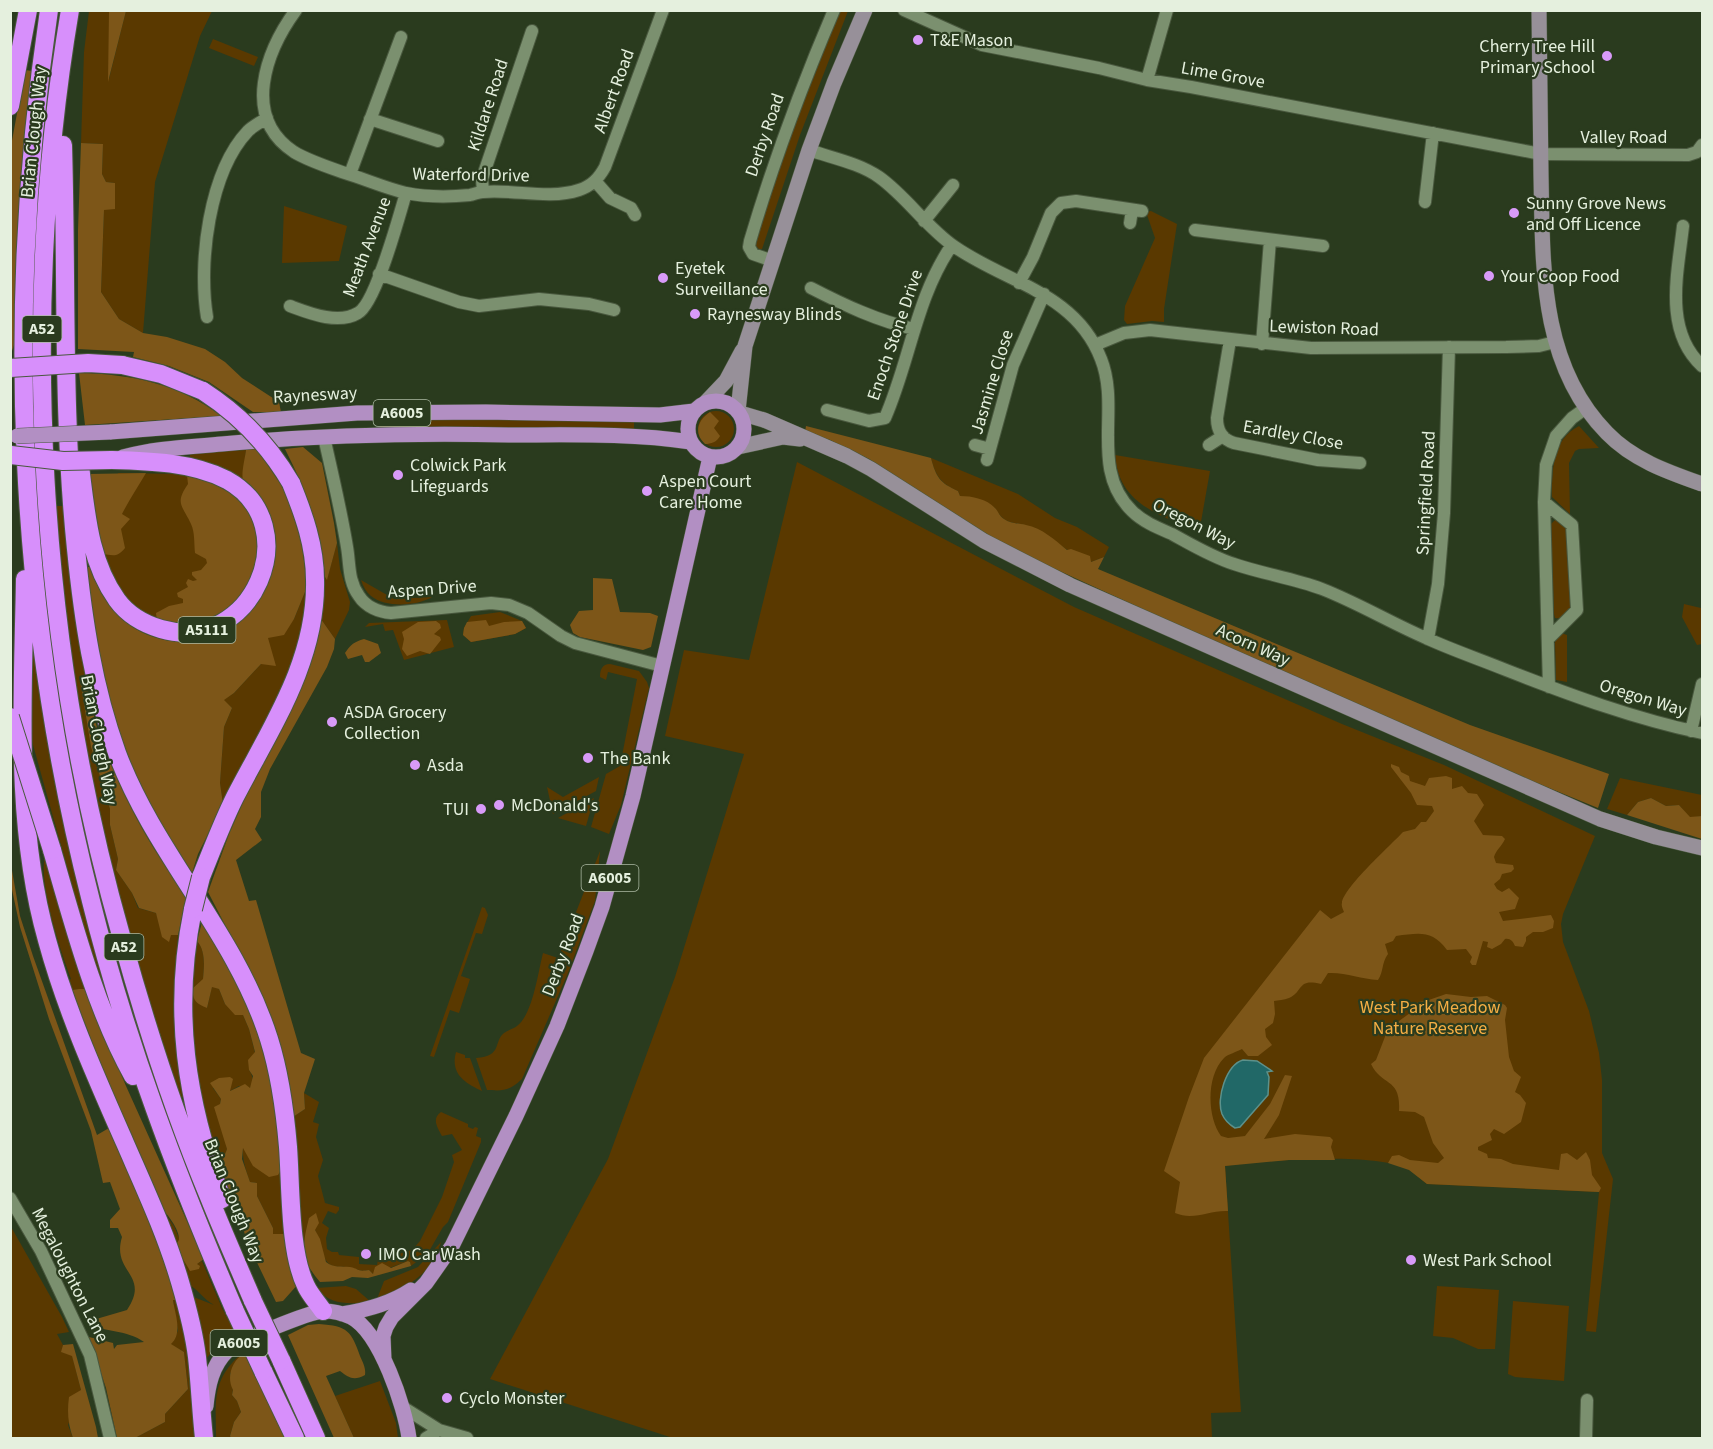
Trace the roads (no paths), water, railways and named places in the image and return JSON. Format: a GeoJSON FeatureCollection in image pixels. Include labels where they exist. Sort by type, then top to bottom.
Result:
{"type":"FeatureCollection","features":[{"type":"Feature","properties":{"kind":"highway"},"geometry":{"type":"LineString","coordinates":[[10,106],[28,10]]}},
{"type":"Feature","properties":{"kind":"highway","name":"Brian Clough Way"},"geometry":{"type":"LineString","coordinates":[[49,10],[30,172],[23,302],[26,482],[34,586],[50,699],[69,804],[90,900],[112,978],[159,1122],[235,1311],[295,1438]]}},
{"type":"Feature","properties":{"kind":"highway","name":"Brian Clough Way"},"geometry":{"type":"LineString","coordinates":[[70,10],[61,65],[49,188],[42,326],[43,421],[48,506],[67,682],[81,764],[99,848],[130,967],[186,1139],[250,1294],[316,1438]]}},
{"type":"Feature","properties":{"kind":"highway"},"geometry":{"type":"LineString","coordinates":[[61,65],[70,483],[85,624],[100,700],[130,786],[173,862],[227,945],[265,1026],[276,1064],[285,1114],[294,1232],[300,1267],[306,1286],[332,1313]]}},
{"type":"Feature","properties":{"kind":"highway"},"geometry":{"type":"LineString","coordinates":[[10,368],[88,363],[122,365],[161,374],[203,392],[219,402],[257,435],[279,462],[291,483],[305,517],[315,566],[314,604],[308,642],[287,699],[234,798],[201,877],[185,952],[182,991],[184,1048],[198,1125],[233,1227],[250,1294]]}},
{"type":"Feature","properties":{"kind":"highway","name":"A5111"},"geometry":{"type":"LineString","coordinates":[[10,455],[63,461],[111,460],[146,461],[193,468],[226,480],[248,498],[260,517],[266,554],[265,567],[254,595],[229,620],[206,630],[165,631],[134,617],[117,601],[103,576],[92,545],[81,466],[67,399]]}},
{"type":"Feature","properties":{"kind":"highway"},"geometry":{"type":"LineString","coordinates":[[26,482],[25,799],[32,873],[47,940],[74,1020],[148,1196],[180,1281],[195,1340],[204,1438]]}},
{"type":"Feature","properties":{"kind":"highway"},"geometry":{"type":"LineString","coordinates":[[10,717],[72,919],[112,1030],[129,1068],[159,1122]]}},
{"type":"Feature","properties":{"kind":"main road","name":"A6005"},"geometry":{"type":"LineString","coordinates":[[700,406],[722,401],[730,404],[739,412]]}},
{"type":"Feature","properties":{"kind":"main road","name":"Raynesway"},"geometry":{"type":"LineString","coordinates":[[10,435],[67,435],[357,413],[486,412],[660,415],[700,406]]}},
{"type":"Feature","properties":{"kind":"main road"},"geometry":{"type":"LineString","coordinates":[[700,406],[687,426],[691,442],[700,452],[710,457],[727,455],[738,447],[745,434],[744,423],[739,412]]}},
{"type":"Feature","properties":{"kind":"main road","name":"A6005"},"geometry":{"type":"LineString","coordinates":[[111,460],[153,450],[287,438],[440,434],[652,437],[691,442]]}},
{"type":"Feature","properties":{"kind":"main road","name":"Derby Road"},"geometry":{"type":"LineString","coordinates":[[384,1360],[383,1336],[386,1327],[392,1317],[436,1271],[452,1246],[516,1116],[579,971],[602,907],[618,852],[710,457]]}},
{"type":"Feature","properties":{"kind":"main road","name":"Derby Road"},"geometry":{"type":"LineString","coordinates":[[332,1313],[363,1311],[390,1302],[401,1297],[436,1271]]}},
{"type":"Feature","properties":{"kind":"main road","name":"A6005"},"geometry":{"type":"LineString","coordinates":[[204,1438],[209,1384],[216,1364],[228,1350],[240,1342],[309,1315],[332,1313]]}},
{"type":"Feature","properties":{"kind":"main road"},"geometry":{"type":"LineString","coordinates":[[332,1313],[357,1322],[372,1337],[384,1360]]}},
{"type":"Feature","properties":{"kind":"main road","name":"A6005"},"geometry":{"type":"LineString","coordinates":[[384,1360],[401,1406],[409,1438]]}},
{"type":"Feature","properties":{"kind":"street","name":"Waterford Drive"},"geometry":{"type":"LineString","coordinates":[[296,10],[281,31],[267,63],[263,96],[267,118],[276,135],[295,152],[406,193],[426,195],[471,195],[483,192],[559,194],[577,191],[596,182]]}},
{"type":"Feature","properties":{"kind":"street","name":"Albert Road"},"geometry":{"type":"LineString","coordinates":[[596,182],[605,167],[663,10]]}},
{"type":"Feature","properties":{"kind":"street","name":"Derby Road"},"geometry":{"type":"LineString","coordinates":[[773,261],[753,254],[749,247],[750,241],[814,56],[834,10]]}},
{"type":"Feature","properties":{"kind":"street"},"geometry":{"type":"LineString","coordinates":[[700,406],[726,381],[745,346],[809,150],[865,10]]}},
{"type":"Feature","properties":{"kind":"street","name":"Lime Grove"},"geometry":{"type":"LineString","coordinates":[[904,10],[982,45],[1147,80],[1541,154]]}},
{"type":"Feature","properties":{"kind":"street"},"geometry":{"type":"LineString","coordinates":[[1147,80],[1167,10]]}},
{"type":"Feature","properties":{"kind":"street"},"geometry":{"type":"LineString","coordinates":[[1539,10],[1542,246],[1545,288],[1555,342],[1573,387],[1607,434],[1627,450],[1658,468],[1702,484]]}},
{"type":"Feature","properties":{"kind":"street","name":"Kildare Road"},"geometry":{"type":"LineString","coordinates":[[483,192],[483,179],[532,31]]}},
{"type":"Feature","properties":{"kind":"street"},"geometry":{"type":"LineString","coordinates":[[350,174],[401,37]]}},
{"type":"Feature","properties":{"kind":"street"},"geometry":{"type":"LineString","coordinates":[[207,317],[204,302],[206,249],[215,192],[226,164],[243,137],[252,127],[267,118]]}},
{"type":"Feature","properties":{"kind":"street"},"geometry":{"type":"LineString","coordinates":[[370,119],[438,141]]}},
{"type":"Feature","properties":{"kind":"street"},"geometry":{"type":"LineString","coordinates":[[1425,202],[1433,133]]}},
{"type":"Feature","properties":{"kind":"street","name":"Valley Road"},"geometry":{"type":"LineString","coordinates":[[1541,154],[1688,155],[1697,152],[1702,145]]}},
{"type":"Feature","properties":{"kind":"street","name":"Oregon Way"},"geometry":{"type":"LineString","coordinates":[[809,150],[858,166],[877,176],[952,245],[980,263],[1044,294],[1073,315],[1095,345],[1108,384],[1108,466],[1115,489],[1133,512],[1147,522],[1223,560],[1324,590],[1428,639],[1549,687],[1635,716],[1697,732]]}},
{"type":"Feature","properties":{"kind":"street"},"geometry":{"type":"LineString","coordinates":[[596,182],[610,198],[631,208],[634,215]]}},
{"type":"Feature","properties":{"kind":"street"},"geometry":{"type":"LineString","coordinates":[[924,221],[953,185]]}},
{"type":"Feature","properties":{"kind":"street","name":"Meath Avenue"},"geometry":{"type":"LineString","coordinates":[[290,306],[316,316],[345,318],[358,313],[367,303],[380,274],[406,193]]}},
{"type":"Feature","properties":{"kind":"street"},"geometry":{"type":"LineString","coordinates":[[1019,283],[1033,257],[1051,213],[1061,203],[1076,201],[1135,214]]}},
{"type":"Feature","properties":{"kind":"street"},"geometry":{"type":"LineString","coordinates":[[1683,226],[1675,294],[1677,313],[1680,332],[1702,366]]}},
{"type":"Feature","properties":{"kind":"street"},"geometry":{"type":"LineString","coordinates":[[1203,236],[1323,246]]}},
{"type":"Feature","properties":{"kind":"street"},"geometry":{"type":"LineString","coordinates":[[1262,344],[1270,240]]}},
{"type":"Feature","properties":{"kind":"street","name":"Enoch Stone Drive"},"geometry":{"type":"LineString","coordinates":[[827,410],[869,421],[885,418],[893,402],[914,329],[940,261],[952,245]]}},
{"type":"Feature","properties":{"kind":"street"},"geometry":{"type":"LineString","coordinates":[[380,274],[459,302],[479,306],[539,299],[590,304],[614,310]]}},
{"type":"Feature","properties":{"kind":"street"},"geometry":{"type":"LineString","coordinates":[[811,288],[851,308],[914,329]]}},
{"type":"Feature","properties":{"kind":"street","name":"Jasmine Close"},"geometry":{"type":"LineString","coordinates":[[975,445],[989,455],[1013,365],[1044,294]]}},
{"type":"Feature","properties":{"kind":"street","name":"Lewiston Road"},"geometry":{"type":"LineString","coordinates":[[1095,345],[1117,336],[1143,330],[1167,331],[1262,344],[1322,348],[1539,346],[1555,342]]}},
{"type":"Feature","properties":{"kind":"street","name":"Eardley Close"},"geometry":{"type":"LineString","coordinates":[[1230,340],[1217,418],[1222,436],[1234,443],[1318,460],[1360,463]]}},
{"type":"Feature","properties":{"kind":"street"},"geometry":{"type":"LineString","coordinates":[[739,412],[745,346]]}},
{"type":"Feature","properties":{"kind":"street","name":"Springfield Road"},"geometry":{"type":"LineString","coordinates":[[1428,639],[1436,602],[1444,524],[1449,347]]}},
{"type":"Feature","properties":{"kind":"street"},"geometry":{"type":"LineString","coordinates":[[1549,687],[1544,502],[1546,465],[1552,444],[1562,429],[1586,408]]}},
{"type":"Feature","properties":{"kind":"street","name":"Acorn Way"},"geometry":{"type":"LineString","coordinates":[[739,412],[764,420],[847,456],[984,540],[1070,585],[1600,819],[1656,837],[1702,848]]}},
{"type":"Feature","properties":{"kind":"street","name":"Eardley Close"},"geometry":{"type":"LineString","coordinates":[[1209,445],[1222,436]]}},
{"type":"Feature","properties":{"kind":"street","name":"Aspen Drive"},"geometry":{"type":"LineString","coordinates":[[324,437],[347,546],[350,576],[359,597],[368,605],[391,613],[491,603],[509,605],[528,613],[574,643],[662,666]]}},
{"type":"Feature","properties":{"kind":"street","name":"Acorn Way"},"geometry":{"type":"LineString","coordinates":[[738,447],[783,437],[806,440]]}},
{"type":"Feature","properties":{"kind":"street"},"geometry":{"type":"LineString","coordinates":[[1544,502],[1572,525],[1577,610],[1549,638]]}},
{"type":"Feature","properties":{"kind":"street"},"geometry":{"type":"LineString","coordinates":[[1697,732],[1702,684]]}},
{"type":"Feature","properties":{"kind":"street","name":"Megaloughton Lane"},"geometry":{"type":"LineString","coordinates":[[10,1198],[46,1260],[90,1355],[110,1438]]}},
{"type":"Feature","properties":{"kind":"street"},"geometry":{"type":"LineString","coordinates":[[1586,1438],[1587,1400]]}},
{"type":"Feature","properties":{"kind":"street"},"geometry":{"type":"LineString","coordinates":[[401,1406],[438,1430],[467,1438]]}},
{"type":"Feature","properties":{"kind":"street"},"geometry":{"type":"LineString","coordinates":[[426,1438],[438,1430]]}},
{"type":"Feature","properties":{"kind":"water"},"geometry":{"type":"Polygon","coordinates":[[[1243,1060],[1257,1061],[1272,1071],[1267,1072],[1268,1095],[1240,1127],[1235,1128],[1223,1116],[1220,1100],[1227,1075],[1237,1063],[1243,1060]]]}},
{"type":"Feature","properties":{"kind":"place","name":"T&E Mason"},"geometry":{"type":"Point","coordinates":[918,40]}},
{"type":"Feature","properties":{"kind":"place","name":"Cherry Tree Hill Primary School"},"geometry":{"type":"Point","coordinates":[1607,56]}},
{"type":"Feature","properties":{"kind":"place","name":"Sunny Grove News and Off Licence"},"geometry":{"type":"Point","coordinates":[1514,213]}},
{"type":"Feature","properties":{"kind":"place","name":"Your Coop Food"},"geometry":{"type":"Point","coordinates":[1489,276]}},
{"type":"Feature","properties":{"kind":"place","name":"Eyetek Surveillance"},"geometry":{"type":"Point","coordinates":[663,278]}},
{"type":"Feature","properties":{"kind":"place","name":"Raynesway Blinds"},"geometry":{"type":"Point","coordinates":[695,314]}},
{"type":"Feature","properties":{"kind":"place","name":"Colwick Park Lifeguards"},"geometry":{"type":"Point","coordinates":[398,475]}},
{"type":"Feature","properties":{"kind":"place","name":"Aspen Court Care Home"},"geometry":{"type":"Point","coordinates":[647,491]}},
{"type":"Feature","properties":{"kind":"place","name":"ASDA Grocery Collection"},"geometry":{"type":"Point","coordinates":[332,722]}},
{"type":"Feature","properties":{"kind":"place","name":"The Bank"},"geometry":{"type":"Point","coordinates":[588,758]}},
{"type":"Feature","properties":{"kind":"place","name":"Asda"},"geometry":{"type":"Point","coordinates":[415,765]}},
{"type":"Feature","properties":{"kind":"place","name":"McDonald's"},"geometry":{"type":"Point","coordinates":[499,805]}},
{"type":"Feature","properties":{"kind":"place","name":"TUI"},"geometry":{"type":"Point","coordinates":[481,809]}},
{"type":"Feature","properties":{"kind":"place","name":"IMO Car Wash"},"geometry":{"type":"Point","coordinates":[366,1254]}},
{"type":"Feature","properties":{"kind":"place","name":"West Park School"},"geometry":{"type":"Point","coordinates":[1411,1260]}},
{"type":"Feature","properties":{"kind":"place","name":"Cyclo Monster"},"geometry":{"type":"Point","coordinates":[447,1398]}},
{"type":"Feature","properties":{"kind":"park label","name":"West Park Meadow Nature Reserve"},"geometry":{"type":"Point","coordinates":[1430,1017]}}]}
